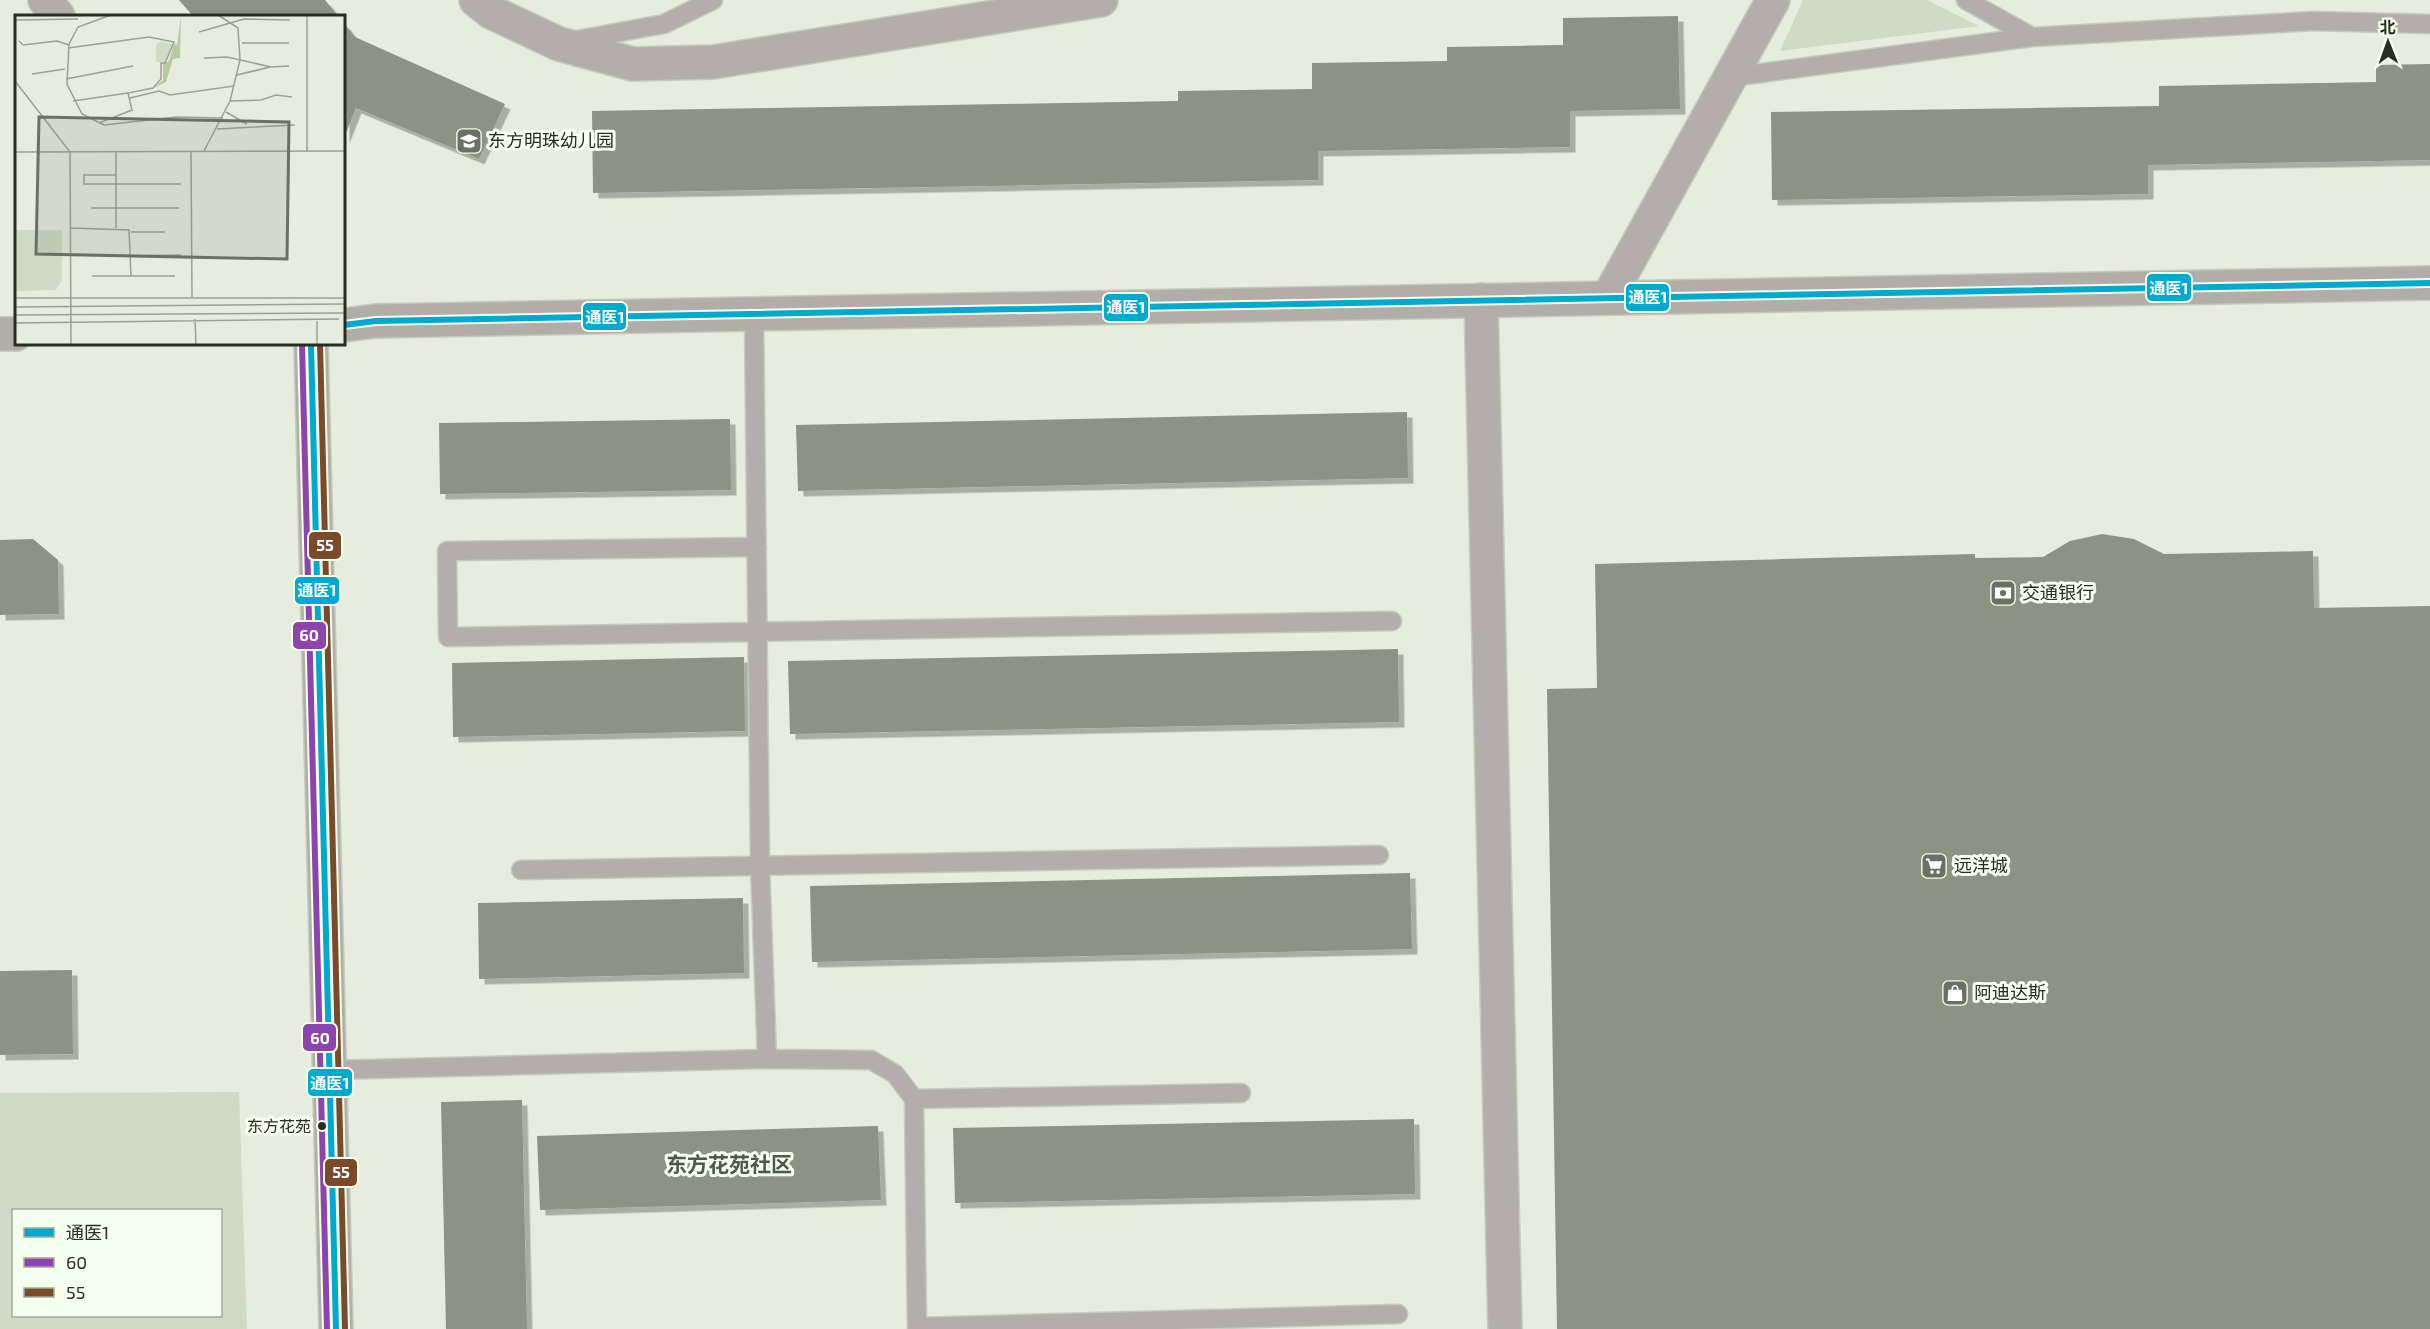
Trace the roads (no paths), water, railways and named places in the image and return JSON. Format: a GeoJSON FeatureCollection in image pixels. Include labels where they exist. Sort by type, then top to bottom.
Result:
{"type":"FeatureCollection","features":[{"type":"Feature","properties":{"kind":"street"},"geometry":{"type":"LineString","coordinates":[[45,0],[57,15]]}},
{"type":"Feature","properties":{"kind":"street"},"geometry":{"type":"LineString","coordinates":[[476,0],[491,12],[559,44],[633,64],[713,62],[1101,0]]}},
{"type":"Feature","properties":{"kind":"street"},"geometry":{"type":"LineString","coordinates":[[1608,298],[1773,0]]}},
{"type":"Feature","properties":{"kind":"street"},"geometry":{"type":"LineString","coordinates":[[345,325],[376,321],[2430,283]]}},
{"type":"Feature","properties":{"kind":"street"},"geometry":{"type":"LineString","coordinates":[[1481,300],[1505,1329]]}},
{"type":"Feature","properties":{"kind":"street"},"geometry":{"type":"LineString","coordinates":[[311,345],[336,1329]]}},
{"type":"Feature","properties":{"kind":"lane"},"geometry":{"type":"LineString","coordinates":[[559,44],[664,24],[713,0]]}},
{"type":"Feature","properties":{"kind":"lane"},"geometry":{"type":"LineString","coordinates":[[1966,0],[2032,37]]}},
{"type":"Feature","properties":{"kind":"lane"},"geometry":{"type":"LineString","coordinates":[[1731,77],[2032,37],[2314,21],[2430,24]]}},
{"type":"Feature","properties":{"kind":"lane"},"geometry":{"type":"LineString","coordinates":[[754,314],[760,866],[767,1059]]}},
{"type":"Feature","properties":{"kind":"lane"},"geometry":{"type":"LineString","coordinates":[[757,547],[447,551],[448,637],[1392,621]]}},
{"type":"Feature","properties":{"kind":"lane"},"geometry":{"type":"LineString","coordinates":[[520,870],[1379,855]]}},
{"type":"Feature","properties":{"kind":"lane"},"geometry":{"type":"LineString","coordinates":[[329,1070],[767,1059],[871,1060],[895,1074],[914,1099],[917,1328],[1398,1314]]}},
{"type":"Feature","properties":{"kind":"lane"},"geometry":{"type":"LineString","coordinates":[[914,1099],[1241,1094]]}},
{"type":"Feature","properties":{"kind":"place","name":"东方明珠幼儿园"},"geometry":{"type":"Point","coordinates":[469,141]}},
{"type":"Feature","properties":{"kind":"place","name":"交通银行"},"geometry":{"type":"Point","coordinates":[2003,593]}},
{"type":"Feature","properties":{"kind":"place","name":"远洋城"},"geometry":{"type":"Point","coordinates":[1934,866]}},
{"type":"Feature","properties":{"kind":"place","name":"阿迪达斯"},"geometry":{"type":"Point","coordinates":[1955,993]}},
{"type":"Feature","properties":{"kind":"place","name":"东方花苑"},"geometry":{"type":"Point","coordinates":[322,1126]}},
{"type":"Feature","properties":{"kind":"district","name":"东方花苑社区"},"geometry":{"type":"Point","coordinates":[729,1165]}}]}
